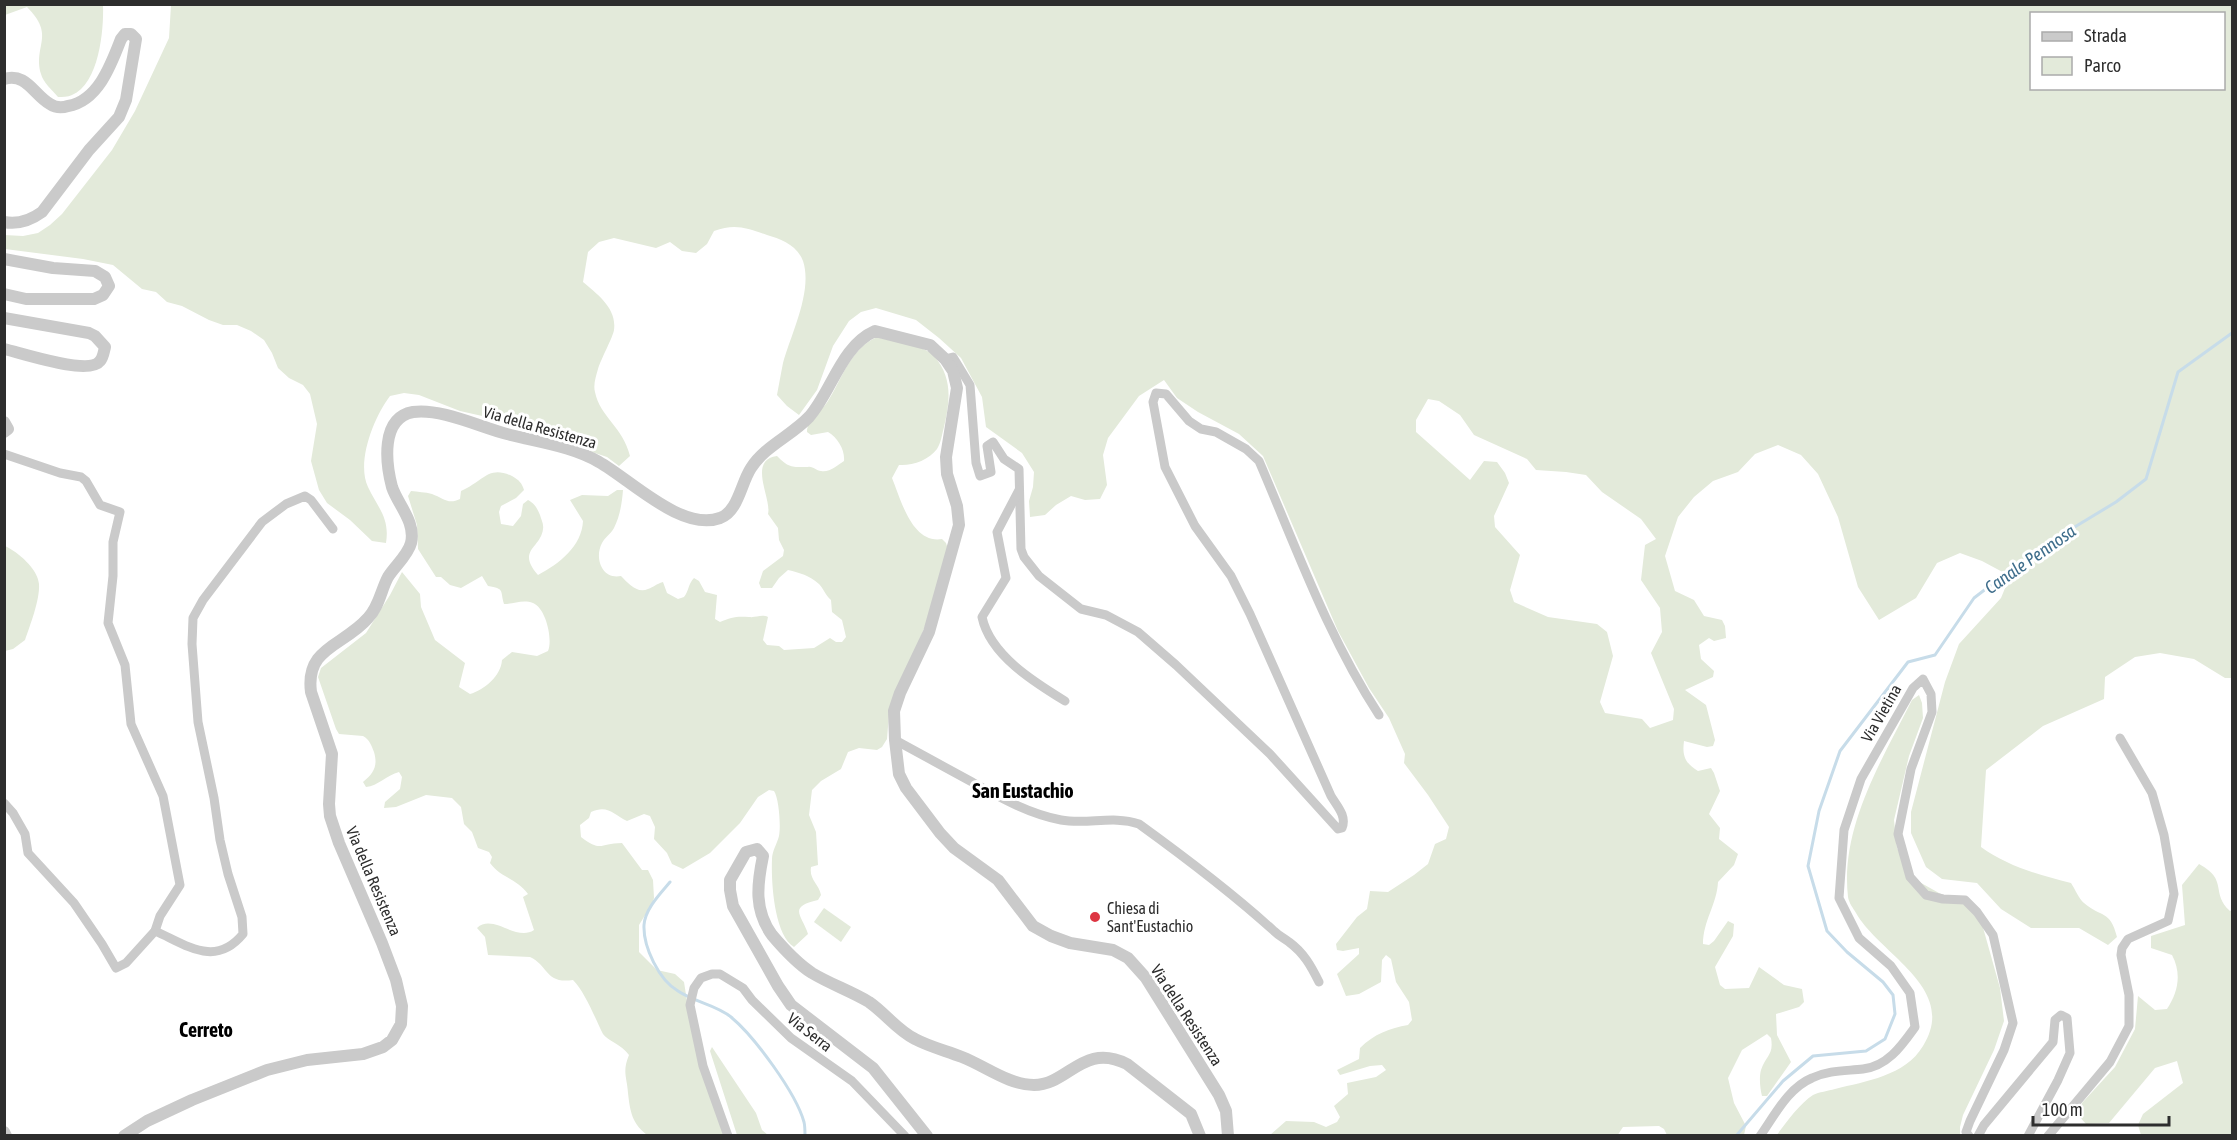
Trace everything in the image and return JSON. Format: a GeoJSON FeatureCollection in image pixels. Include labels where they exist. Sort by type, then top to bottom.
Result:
{"type":"FeatureCollection","features":[{"type":"Feature","properties":{"kind":"street"},"geometry":{"type":"LineString","coordinates":[[4,79],[11,77],[24,79],[53,106],[62,108],[72,106],[86,99],[103,79],[125,34],[131,34],[136,39],[126,100],[119,117],[89,150],[42,212],[35,218],[20,223],[4,222]]}},
{"type":"Feature","properties":{"kind":"street"},"geometry":{"type":"LineString","coordinates":[[4,259],[53,268],[95,271],[105,278],[109,286],[103,295],[94,299],[26,299],[4,294]]}},
{"type":"Feature","properties":{"kind":"street"},"geometry":{"type":"LineString","coordinates":[[4,318],[88,333],[103,343],[105,347],[100,361],[94,365],[85,366],[69,365],[4,349]]}},
{"type":"Feature","properties":{"kind":"street","name":"Via della Resistenza"},"geometry":{"type":"LineString","coordinates":[[124,1136],[147,1121],[192,1100],[267,1070],[307,1060],[363,1054],[383,1047],[392,1040],[400,1024],[402,1006],[396,980],[330,816],[332,754],[311,692],[310,682],[313,664],[320,655],[354,632],[369,618],[388,578],[411,545],[410,524],[393,489],[387,463],[389,436],[394,425],[413,412],[434,412],[507,434],[561,447],[598,461],[663,505],[693,519],[707,521],[723,518],[732,510],[742,484],[757,460],[810,416],[847,355],[868,334],[875,331],[930,345],[945,359],[953,371],[957,388],[946,457],[947,474],[957,506],[958,525],[929,632],[900,693],[894,711],[899,774],[913,799],[954,848],[998,880],[1033,926],[1051,936],[1113,950],[1128,958],[1146,978],[1220,1095],[1226,1111],[1228,1136]]}},
{"type":"Feature","properties":{"kind":"street"},"geometry":{"type":"LineString","coordinates":[[945,359],[953,357],[970,385],[976,463],[980,476],[991,472],[987,446],[993,442],[1004,459],[1019,469],[1021,549],[1024,557],[1039,576],[1082,609],[1106,615],[1138,632],[1176,664],[1270,754],[1338,829],[1342,828],[1343,816],[1331,796],[1250,614],[1230,576],[1195,526],[1165,467],[1153,402],[1156,393],[1166,394],[1189,422],[1201,429],[1216,432],[1246,449],[1259,461],[1335,638],[1357,681],[1379,715]]}},
{"type":"Feature","properties":{"kind":"street"},"geometry":{"type":"LineString","coordinates":[[4,422],[8,429],[4,432]]}},
{"type":"Feature","properties":{"kind":"street"},"geometry":{"type":"LineString","coordinates":[[4,454],[60,473],[81,477],[86,481],[100,505],[120,512],[113,543],[113,576],[108,623],[125,665],[132,724],[163,796],[180,885],[160,916],[155,931],[126,963],[116,968],[74,903],[28,853],[25,834],[13,813],[4,803]]}},
{"type":"Feature","properties":{"kind":"street"},"geometry":{"type":"LineString","coordinates":[[1021,488],[997,532],[1006,578],[982,617],[984,628],[992,643],[1030,680],[1065,701]]}},
{"type":"Feature","properties":{"kind":"street"},"geometry":{"type":"LineString","coordinates":[[155,931],[202,953],[216,952],[235,944],[243,934],[242,917],[220,840],[198,722],[192,644],[193,618],[203,600],[262,522],[286,504],[305,496],[311,500],[333,529]]}},
{"type":"Feature","properties":{"kind":"street","name":"Via Vietina"},"geometry":{"type":"LineString","coordinates":[[1760,1136],[1791,1092],[1812,1078],[1837,1071],[1866,1069],[1894,1055],[1915,1027],[1910,993],[1891,966],[1859,938],[1839,898],[1844,830],[1861,779],[1913,688],[1923,679],[1931,694],[1932,712],[1911,770],[1898,834],[1910,877],[1926,896],[1943,900],[1965,900],[1977,912],[1993,936],[2013,1023],[2004,1050],[1970,1121],[1966,1132],[1969,1136]]}},
{"type":"Feature","properties":{"kind":"street"},"geometry":{"type":"LineString","coordinates":[[2048,1136],[2110,1062],[2129,1026],[2129,995],[2121,955],[2124,944],[2128,939],[2168,921],[2174,894],[2164,835],[2152,793],[2120,738]]}},
{"type":"Feature","properties":{"kind":"street"},"geometry":{"type":"LineString","coordinates":[[895,740],[1032,812],[1062,820],[1085,822],[1110,819],[1138,824],[1244,903],[1279,936],[1301,952],[1310,963],[1319,982]]}},
{"type":"Feature","properties":{"kind":"street"},"geometry":{"type":"LineString","coordinates":[[927,1136],[873,1068],[791,1005],[778,986],[733,906],[730,880],[746,852],[757,849],[763,856],[757,890],[758,905],[772,934],[806,969],[868,1002],[913,1039],[963,1058],[1017,1083],[1035,1085],[1045,1083],[1082,1063],[1099,1057],[1116,1058],[1191,1114],[1200,1136]]}},
{"type":"Feature","properties":{"kind":"street","name":"Via Serra"},"geometry":{"type":"LineString","coordinates":[[728,1136],[703,1066],[690,1005],[694,988],[701,978],[712,974],[720,974],[743,988],[752,1000],[791,1038],[852,1081],[905,1136]]}},
{"type":"Feature","properties":{"kind":"street"},"geometry":{"type":"LineString","coordinates":[[1978,1136],[1984,1125],[2053,1042],[2055,1020],[2061,1016],[2067,1018],[2070,1053],[2028,1136]]}},
{"type":"Feature","properties":{"kind":"green space"},"geometry":{"type":"Polygon","coordinates":[[[4,5],[103,5],[98,55],[88,80],[81,89],[70,96],[58,97],[41,74],[39,64],[42,33],[36,17],[27,7],[5,15],[4,5]]]}},
{"type":"Feature","properties":{"kind":"green space"},"geometry":{"type":"Polygon","coordinates":[[[171,5],[2232,5],[2232,678],[2225,678],[2194,659],[2160,653],[2135,657],[2105,677],[2104,699],[2043,726],[1986,770],[1981,847],[2012,865],[2071,883],[2084,903],[2108,918],[2117,937],[2108,945],[2079,928],[2031,928],[2001,909],[1977,883],[1942,879],[1926,867],[1911,833],[1911,812],[1945,682],[1959,644],[2001,598],[2010,576],[1982,561],[1960,553],[1937,563],[1916,598],[1879,620],[1858,587],[1838,517],[1818,474],[1801,455],[1778,445],[1755,454],[1738,472],[1713,481],[1694,497],[1678,517],[1665,556],[1675,591],[1694,600],[1704,616],[1722,620],[1725,626],[1726,638],[1714,641],[1709,638],[1699,645],[1701,659],[1714,671],[1713,677],[1685,690],[1706,705],[1715,740],[1713,746],[1707,747],[1684,741],[1684,755],[1687,762],[1698,771],[1711,768],[1714,773],[1720,791],[1709,814],[1720,828],[1719,839],[1738,854],[1734,865],[1718,882],[1705,928],[1703,944],[1709,945],[1714,941],[1728,921],[1734,924],[1733,936],[1715,967],[1720,985],[1725,989],[1749,988],[1759,967],[1784,985],[1802,989],[1804,1002],[1799,1007],[1776,1014],[1777,1035],[1791,1062],[1767,1096],[1762,1096],[1760,1079],[1761,1070],[1771,1048],[1771,1038],[1767,1034],[1742,1050],[1728,1078],[1734,1103],[1746,1126],[1744,1135],[1667,1135],[1659,1126],[1623,1127],[1617,1136],[1270,1135],[1286,1121],[1314,1122],[1326,1127],[1337,1122],[1340,1117],[1334,1106],[1348,1094],[1347,1083],[1376,1077],[1386,1070],[1382,1065],[1370,1066],[1340,1075],[1337,1070],[1359,1059],[1360,1048],[1377,1035],[1408,1025],[1412,1020],[1409,1002],[1396,982],[1391,959],[1386,955],[1382,960],[1381,982],[1359,994],[1346,996],[1337,974],[1359,954],[1359,948],[1337,950],[1336,944],[1357,917],[1367,909],[1370,891],[1388,892],[1428,864],[1435,844],[1446,839],[1449,827],[1404,763],[1405,754],[1389,718],[1369,688],[1338,631],[1263,456],[1239,434],[1177,398],[1164,380],[1139,396],[1108,438],[1103,455],[1107,485],[1100,499],[1085,500],[1071,496],[1045,515],[1030,517],[1029,501],[1034,472],[1022,453],[986,427],[982,397],[961,358],[916,320],[876,308],[861,312],[849,321],[833,346],[817,390],[799,415],[777,395],[783,363],[800,312],[805,286],[803,261],[797,251],[778,238],[735,227],[714,231],[707,244],[696,253],[682,251],[670,242],[656,248],[614,238],[599,242],[588,252],[583,282],[605,302],[614,322],[612,338],[598,369],[594,389],[598,401],[622,437],[630,456],[619,466],[607,457],[592,452],[581,443],[536,428],[460,411],[419,395],[404,393],[390,396],[373,427],[365,453],[365,477],[385,520],[387,534],[386,543],[372,541],[350,520],[327,503],[319,490],[311,461],[317,424],[310,394],[303,385],[289,378],[278,368],[264,340],[237,325],[223,325],[182,306],[167,302],[156,292],[142,289],[113,265],[5,249],[4,235],[23,236],[38,233],[62,214],[112,150],[135,111],[169,38],[171,5]],[[1428,399],[1416,420],[1416,432],[1470,480],[1484,461],[1497,462],[1509,483],[1494,516],[1495,527],[1520,555],[1510,590],[1514,602],[1548,617],[1597,624],[1607,632],[1613,656],[1600,702],[1605,713],[1642,719],[1650,728],[1673,720],[1674,709],[1651,653],[1662,632],[1660,608],[1641,580],[1645,545],[1656,539],[1641,519],[1602,492],[1586,475],[1536,470],[1527,459],[1474,435],[1460,415],[1439,401],[1428,399]]]}},
{"type":"Feature","properties":{"kind":"green space"},"geometry":{"type":"Polygon","coordinates":[[[877,337],[915,346],[929,352],[940,364],[947,381],[946,417],[938,447],[925,459],[899,465],[892,478],[915,528],[932,539],[942,539],[948,549],[934,604],[889,714],[887,739],[877,750],[859,748],[848,752],[841,769],[821,781],[812,790],[809,815],[816,832],[818,865],[811,867],[811,871],[821,895],[818,900],[803,906],[799,912],[808,934],[794,947],[787,941],[778,920],[773,893],[772,869],[780,820],[774,791],[769,790],[758,797],[740,823],[710,853],[683,869],[672,864],[667,853],[654,839],[655,827],[650,816],[644,814],[627,821],[602,809],[591,812],[589,818],[580,825],[581,837],[593,845],[622,843],[642,870],[648,870],[653,880],[654,898],[639,925],[639,952],[657,970],[675,974],[684,982],[687,1001],[724,1135],[649,1136],[635,1122],[631,1112],[625,1070],[629,1055],[603,1034],[586,998],[573,980],[564,981],[552,977],[530,957],[488,955],[485,937],[477,928],[483,924],[497,925],[520,933],[534,930],[523,897],[528,894],[494,868],[490,863],[492,857],[489,852],[478,848],[472,832],[464,824],[461,807],[452,798],[426,795],[396,807],[384,808],[385,802],[400,789],[402,777],[399,772],[375,785],[366,787],[363,782],[375,765],[371,745],[363,736],[339,734],[318,677],[321,668],[366,633],[402,572],[420,594],[421,607],[435,640],[465,663],[459,687],[470,694],[491,682],[499,672],[502,660],[512,652],[537,656],[548,651],[550,640],[547,625],[538,606],[526,601],[504,604],[501,591],[488,586],[482,576],[461,588],[450,585],[441,577],[436,577],[418,549],[417,525],[408,496],[411,491],[456,501],[460,499],[461,491],[491,473],[497,472],[514,477],[524,490],[516,498],[501,506],[499,512],[501,524],[513,526],[521,516],[523,504],[528,500],[536,506],[540,515],[543,529],[529,554],[532,567],[538,575],[568,553],[582,530],[583,521],[570,500],[582,495],[608,496],[617,490],[623,490],[616,523],[603,541],[599,555],[601,567],[609,575],[621,576],[640,590],[663,582],[667,593],[678,599],[684,597],[694,578],[699,581],[705,592],[717,595],[715,619],[720,622],[737,617],[768,617],[763,640],[767,645],[779,646],[784,650],[814,648],[830,638],[836,642],[842,642],[846,637],[842,620],[832,612],[831,600],[812,578],[788,570],[772,588],[761,588],[759,583],[763,571],[783,556],[784,550],[779,540],[778,528],[768,514],[762,472],[768,459],[777,456],[791,466],[810,467],[819,471],[827,471],[844,461],[842,449],[835,438],[828,432],[811,435],[807,432],[808,427],[828,401],[853,357],[868,342],[877,337]]]}},
{"type":"Feature","properties":{"kind":"green space"},"geometry":{"type":"Polygon","coordinates":[[[5,546],[16,552],[35,573],[39,590],[25,640],[13,649],[5,651],[5,546]]]}},
{"type":"Feature","properties":{"kind":"green space"},"geometry":{"type":"Polygon","coordinates":[[[1919,695],[1923,718],[1909,756],[1894,820],[1897,848],[1914,879],[1966,905],[1982,924],[2000,988],[2004,1021],[1994,1050],[1963,1115],[1960,1135],[1776,1136],[1798,1108],[1813,1095],[1884,1076],[1906,1064],[1923,1046],[1931,1025],[1931,1007],[1924,990],[1912,974],[1867,928],[1852,907],[1848,897],[1847,871],[1850,845],[1857,820],[1876,770],[1912,700],[1919,695]]]}},
{"type":"Feature","properties":{"kind":"green space"},"geometry":{"type":"Polygon","coordinates":[[[2199,864],[2214,876],[2224,904],[2230,911],[2232,910],[2232,1135],[2141,1135],[2138,1125],[2143,1114],[2183,1083],[2177,1061],[2155,1068],[2109,1123],[2086,1124],[2078,1115],[2082,1103],[2115,1067],[2135,1029],[2138,996],[2155,1010],[2167,1009],[2174,996],[2178,976],[2175,962],[2172,955],[2151,948],[2151,936],[2185,925],[2182,885],[2199,864]]]}},
{"type":"Feature","properties":{"kind":"green space"},"geometry":{"type":"Polygon","coordinates":[[[824,908],[851,927],[841,942],[814,922],[824,908]]]}},
{"type":"Feature","properties":{"kind":"green space"},"geometry":{"type":"Polygon","coordinates":[[[712,1047],[756,1113],[762,1130],[768,1135],[737,1135],[710,1051],[712,1047]]]}},
{"type":"Feature","properties":{"kind":"waterway","name":"Canale Pennosa"},"geometry":{"type":"LineString","coordinates":[[1736,1136],[1783,1081],[1813,1056],[1866,1051],[1885,1039],[1895,1014],[1893,995],[1883,982],[1847,952],[1827,931],[1808,866],[1819,811],[1840,751],[1908,662],[1935,655],[1974,598],[2035,551],[2116,502],[2146,479],[2178,372],[2232,333]]}},
{"type":"Feature","properties":{"kind":"waterway"},"geometry":{"type":"LineString","coordinates":[[670,882],[654,902],[645,919],[644,934],[649,953],[671,986],[684,995],[725,1013],[751,1037],[773,1066],[800,1110],[805,1136]]}},
{"type":"Feature","properties":{"kind":"place","name":"Chiesa di Sant'Eustachio"},"geometry":{"type":"Point","coordinates":[1095,917]}},
{"type":"Feature","properties":{"kind":"district","name":"San Eustachio"},"geometry":{"type":"Point","coordinates":[1023,790]}},
{"type":"Feature","properties":{"kind":"district","name":"Cerreto"},"geometry":{"type":"Point","coordinates":[206,1029]}}]}
